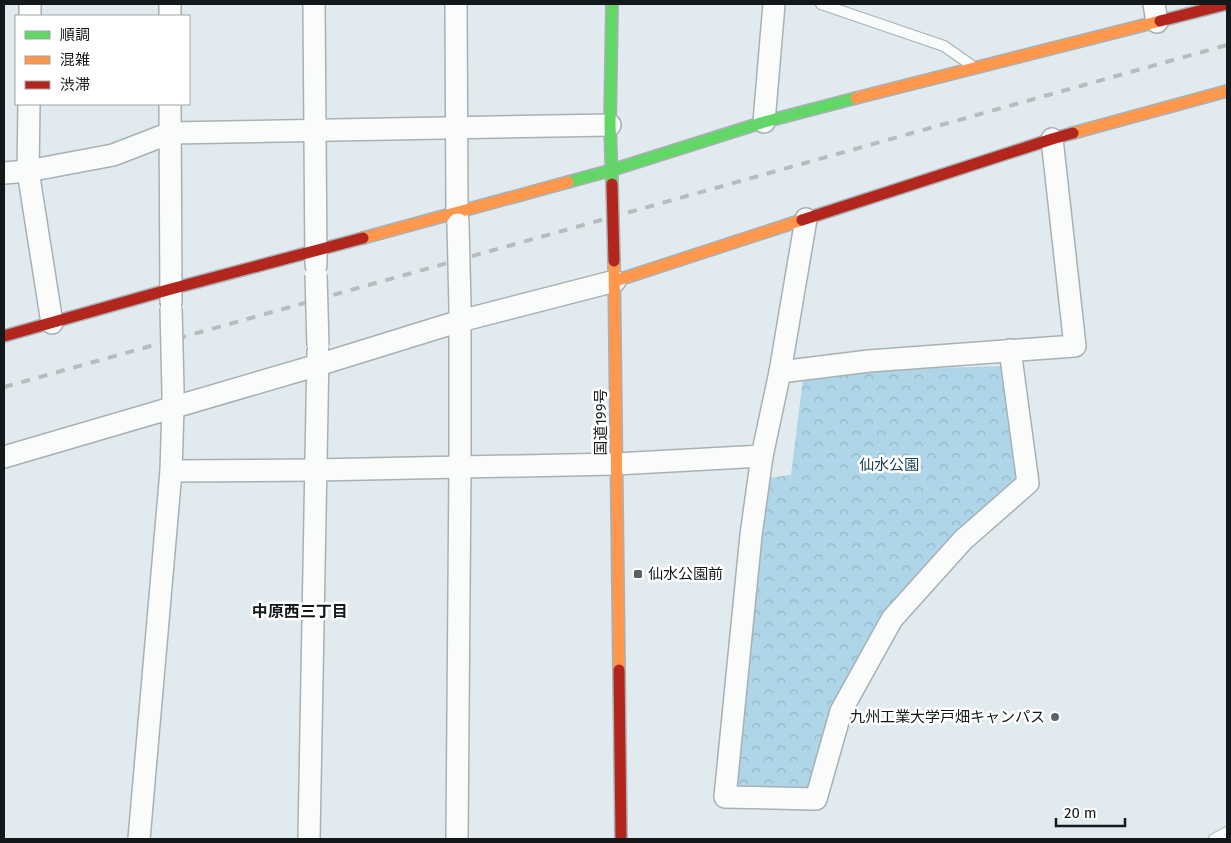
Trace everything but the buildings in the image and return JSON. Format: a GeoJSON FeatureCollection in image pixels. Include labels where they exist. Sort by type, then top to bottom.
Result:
{"type":"FeatureCollection","features":[{"type":"Feature","properties":{"kind":"main road","name":"国道199号"},"geometry":{"type":"LineString","coordinates":[[612,4],[610,125],[614,271],[622,839]]}},
{"type":"Feature","properties":{"kind":"main road"},"geometry":{"type":"LineString","coordinates":[[4,336],[52,323],[171,298],[316,251],[457,218],[764,122],[976,68],[1156,13],[1227,4]]}},
{"type":"Feature","properties":{"kind":"main road"},"geometry":{"type":"LineString","coordinates":[[614,271],[806,219],[1052,139],[1227,91]]}},
{"type":"Feature","properties":{"kind":"street"},"geometry":{"type":"LineString","coordinates":[[309,839],[318,356],[314,4]]}},
{"type":"Feature","properties":{"kind":"street"},"geometry":{"type":"LineString","coordinates":[[456,4],[457,218],[460,314],[457,839]]}},
{"type":"Feature","properties":{"kind":"street"},"geometry":{"type":"LineString","coordinates":[[764,122],[774,4]]}},
{"type":"Feature","properties":{"kind":"street"},"geometry":{"type":"LineString","coordinates":[[29,105],[28,171],[52,323]]}},
{"type":"Feature","properties":{"kind":"street"},"geometry":{"type":"LineString","coordinates":[[140,839],[171,471],[173,399],[170,105]]}},
{"type":"Feature","properties":{"kind":"street"},"geometry":{"type":"LineString","coordinates":[[4,173],[28,171],[113,155],[170,133],[610,125]]}},
{"type":"Feature","properties":{"kind":"street"},"geometry":{"type":"LineString","coordinates":[[780,372],[869,360],[1074,346],[1052,139]]}},
{"type":"Feature","properties":{"kind":"street"},"geometry":{"type":"LineString","coordinates":[[806,219],[780,372],[762,456],[751,535],[725,797],[816,799],[841,711],[892,619],[963,540],[1028,483],[1010,350]]}},
{"type":"Feature","properties":{"kind":"street"},"geometry":{"type":"LineString","coordinates":[[4,457],[173,399],[460,314],[614,271]]}},
{"type":"Feature","properties":{"kind":"street"},"geometry":{"type":"LineString","coordinates":[[171,471],[616,464],[762,456]]}},
{"type":"Feature","properties":{"kind":"lane"},"geometry":{"type":"LineString","coordinates":[[821,4],[944,46],[976,68]]}},
{"type":"Feature","properties":{"kind":"lane"},"geometry":{"type":"LineString","coordinates":[[1214,839],[1227,832]]}},
{"type":"Feature","properties":{"kind":"green space","name":"仙水公園"},"geometry":{"type":"Polygon","coordinates":[[[1006,366],[1023,490],[959,530],[841,711],[816,799],[725,797],[768,478],[791,475],[803,379],[866,370],[1006,366]]]}},
{"type":"Feature","properties":{"kind":"railway"},"geometry":{"type":"LineString","coordinates":[[4,387],[1227,45]]}},
{"type":"Feature","properties":{"kind":"traffic: fast"},"geometry":{"type":"LineString","coordinates":[[612,4],[610,125],[612,184]]}},
{"type":"Feature","properties":{"kind":"traffic: fast"},"geometry":{"type":"LineString","coordinates":[[568,182],[764,122],[856,98]]}},
{"type":"Feature","properties":{"kind":"traffic: slow"},"geometry":{"type":"LineString","coordinates":[[856,98],[1160,21]]}},
{"type":"Feature","properties":{"kind":"traffic: slow"},"geometry":{"type":"LineString","coordinates":[[1073,133],[1227,91]]}},
{"type":"Feature","properties":{"kind":"traffic: slow"},"geometry":{"type":"LineString","coordinates":[[363,238],[568,182]]}},
{"type":"Feature","properties":{"kind":"traffic: slow"},"geometry":{"type":"LineString","coordinates":[[615,281],[802,220]]}},
{"type":"Feature","properties":{"kind":"traffic: slow"},"geometry":{"type":"LineString","coordinates":[[614,261],[619,670]]}},
{"type":"Feature","properties":{"kind":"traffic: jam"},"geometry":{"type":"LineString","coordinates":[[1160,21],[1227,4]]}},
{"type":"Feature","properties":{"kind":"traffic: jam"},"geometry":{"type":"LineString","coordinates":[[802,220],[1073,133]]}},
{"type":"Feature","properties":{"kind":"traffic: jam"},"geometry":{"type":"LineString","coordinates":[[612,184],[614,261]]}},
{"type":"Feature","properties":{"kind":"traffic: jam"},"geometry":{"type":"LineString","coordinates":[[4,336],[363,238]]}},
{"type":"Feature","properties":{"kind":"traffic: jam"},"geometry":{"type":"LineString","coordinates":[[619,670],[621,839]]}},
{"type":"Feature","properties":{"kind":"place","name":"仙水公園前"},"geometry":{"type":"Point","coordinates":[638,574]}},
{"type":"Feature","properties":{"kind":"place","name":"九州工業大学戸畑キャンパス"},"geometry":{"type":"Point","coordinates":[1055,717]}},
{"type":"Feature","properties":{"kind":"district","name":"中原西三丁目"},"geometry":{"type":"Point","coordinates":[300,611]}}]}
